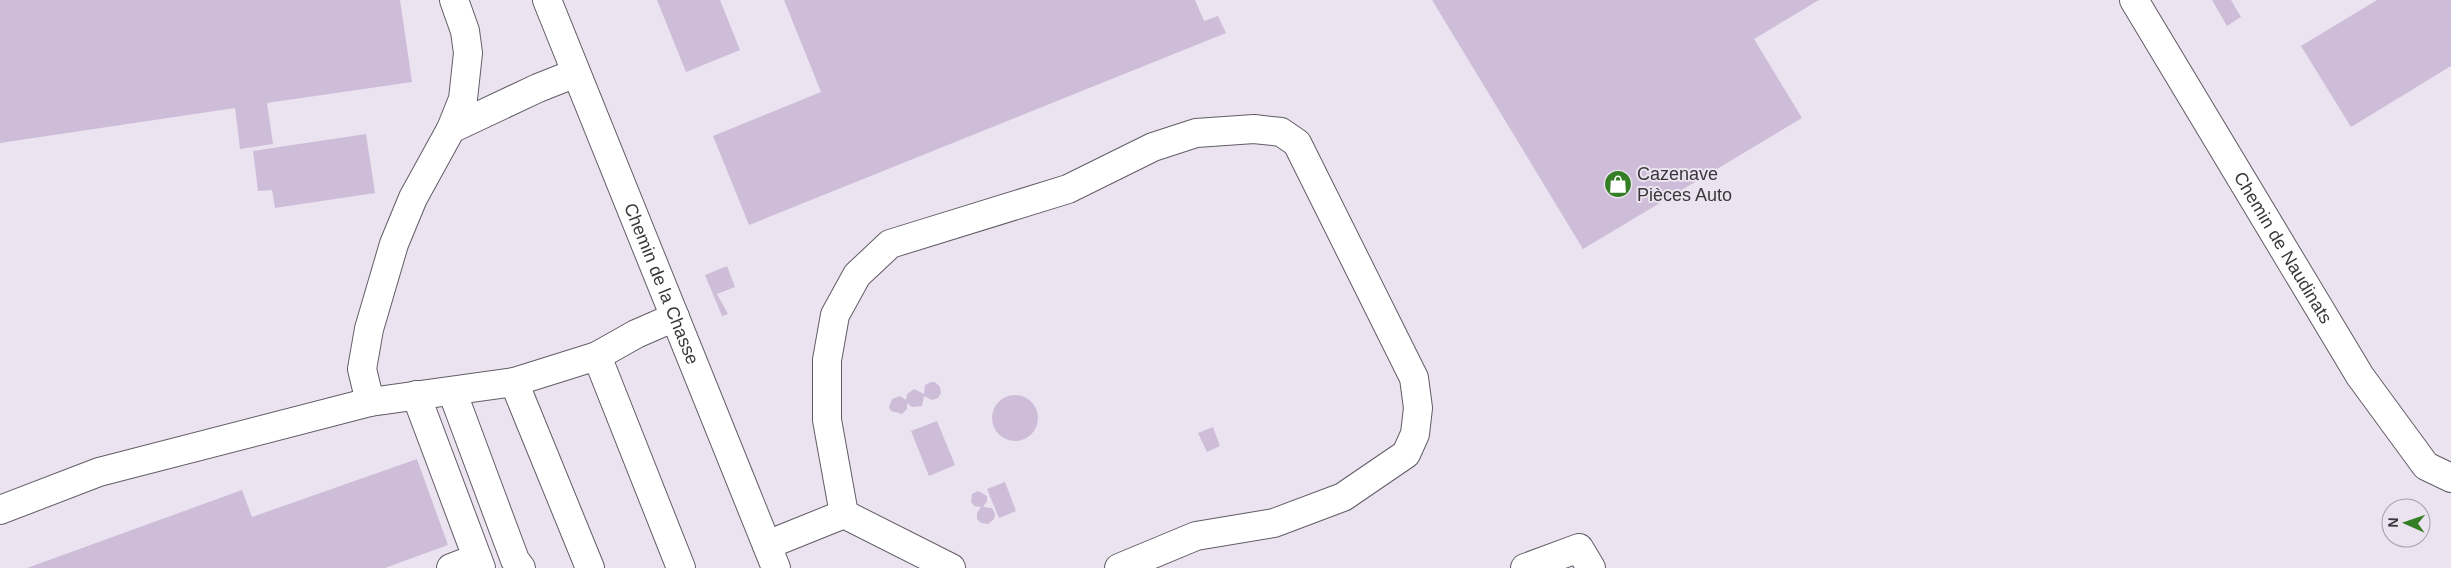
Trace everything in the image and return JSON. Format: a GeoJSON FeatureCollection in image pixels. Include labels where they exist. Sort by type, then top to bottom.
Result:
{"type":"FeatureCollection","features":[{"type":"Feature","properties":{"kind":"street"},"geometry":{"type":"LineString","coordinates":[[370,402],[362,369],[369,329],[386,270],[413,198],[451,129],[463,99],[468,53],[465,30],[454,0]]}},
{"type":"Feature","properties":{"kind":"street","name":"Chemin de la Chasse"},"geometry":{"type":"LineString","coordinates":[[547,0],[771,556]]}},
{"type":"Feature","properties":{"kind":"street","name":"Chemin de Naudinats"},"geometry":{"type":"LineString","coordinates":[[2134,0],[2360,376],[2426,466],[2451,478]]}},
{"type":"Feature","properties":{"kind":"street"},"geometry":{"type":"LineString","coordinates":[[451,129],[538,88],[576,73]]}},
{"type":"Feature","properties":{"kind":"street"},"geometry":{"type":"LineString","coordinates":[[844,514],[827,420],[828,351],[835,315],[856,275],[890,244],[1068,189],[1153,147],[1196,133],[1227,129],[1281,132],[1297,143],[1414,378],[1418,408],[1415,434],[1406,454],[1343,497],[1274,523],[1196,536],[1119,568]]}},
{"type":"Feature","properties":{"kind":"street"},"geometry":{"type":"LineString","coordinates":[[0,510],[99,472],[370,402],[514,382],[597,356],[636,334],[675,317]]}},
{"type":"Feature","properties":{"kind":"street"},"geometry":{"type":"LineString","coordinates":[[597,356],[681,568]]}},
{"type":"Feature","properties":{"kind":"street"},"geometry":{"type":"LineString","coordinates":[[514,382],[590,568]]}},
{"type":"Feature","properties":{"kind":"street"},"geometry":{"type":"LineString","coordinates":[[452,391],[514,560],[521,568]]}},
{"type":"Feature","properties":{"kind":"street"},"geometry":{"type":"LineString","coordinates":[[416,395],[479,563],[451,568]]}},
{"type":"Feature","properties":{"kind":"street"},"geometry":{"type":"LineString","coordinates":[[771,556],[844,514]]}},
{"type":"Feature","properties":{"kind":"street"},"geometry":{"type":"LineString","coordinates":[[844,514],[951,568]]}},
{"type":"Feature","properties":{"kind":"street"},"geometry":{"type":"LineString","coordinates":[[1525,568],[1579,548],[1591,568]]}},
{"type":"Feature","properties":{"kind":"building"},"geometry":{"type":"Polygon","coordinates":[[[0,0],[400,0],[412,82],[267,103],[273,144],[240,149],[235,108],[0,143],[0,0]]]}},
{"type":"Feature","properties":{"kind":"building"},"geometry":{"type":"Polygon","coordinates":[[[657,0],[720,0],[740,50],[686,72],[657,0]]]}},
{"type":"Feature","properties":{"kind":"building"},"geometry":{"type":"Polygon","coordinates":[[[784,0],[1195,0],[1204,21],[1218,16],[1226,33],[749,225],[713,136],[821,92],[784,0]]]}},
{"type":"Feature","properties":{"kind":"building","name":"Cazenave Pièces Auto"},"geometry":{"type":"Polygon","coordinates":[[[1432,0],[1819,0],[1754,39],[1802,118],[1583,249],[1432,0]]]}},
{"type":"Feature","properties":{"kind":"building"},"geometry":{"type":"Polygon","coordinates":[[[2212,0],[2231,0],[2241,17],[2227,26],[2212,0]]]}},
{"type":"Feature","properties":{"kind":"building"},"geometry":{"type":"Polygon","coordinates":[[[2377,0],[2451,0],[2451,66],[2351,127],[2301,46],[2377,0]]]}},
{"type":"Feature","properties":{"kind":"building"},"geometry":{"type":"Polygon","coordinates":[[[366,134],[375,193],[275,208],[272,190],[258,191],[253,151],[366,134]]]}},
{"type":"Feature","properties":{"kind":"building"},"geometry":{"type":"Polygon","coordinates":[[[727,266],[735,287],[717,294],[728,314],[722,316],[705,275],[727,266]]]}},
{"type":"Feature","properties":{"kind":"building"},"geometry":{"type":"Polygon","coordinates":[[[935,382],[940,387],[941,393],[938,398],[932,400],[924,396],[922,406],[912,407],[907,403],[907,409],[902,414],[891,411],[889,407],[892,399],[900,396],[906,400],[907,394],[914,389],[924,394],[925,385],[935,382]]]}},
{"type":"Feature","properties":{"kind":"building"},"geometry":{"type":"Polygon","coordinates":[[[1011,395],[1019,395],[1028,399],[1034,405],[1038,418],[1034,431],[1028,437],[1019,441],[1011,441],[1002,437],[996,431],[992,422],[992,414],[996,405],[1002,399],[1011,395]]]}},
{"type":"Feature","properties":{"kind":"building"},"geometry":{"type":"Polygon","coordinates":[[[937,421],[955,465],[929,476],[911,431],[937,421]]]}},
{"type":"Feature","properties":{"kind":"building"},"geometry":{"type":"Polygon","coordinates":[[[1213,427],[1220,446],[1207,452],[1198,433],[1213,427]]]}},
{"type":"Feature","properties":{"kind":"building"},"geometry":{"type":"Polygon","coordinates":[[[417,459],[448,545],[385,568],[27,568],[242,490],[252,517],[417,459]]]}},
{"type":"Feature","properties":{"kind":"building"},"geometry":{"type":"Polygon","coordinates":[[[1005,482],[1016,511],[999,518],[987,489],[1005,482]]]}},
{"type":"Feature","properties":{"kind":"building"},"geometry":{"type":"Polygon","coordinates":[[[978,491],[987,496],[987,501],[983,507],[992,508],[995,514],[994,519],[988,524],[981,523],[977,519],[977,513],[981,507],[974,506],[971,502],[972,494],[978,491]]]}},
{"type":"Feature","properties":{"kind":"place","name":"Cazenave Pièces Auto"},"geometry":{"type":"Point","coordinates":[1618,184]}}]}
